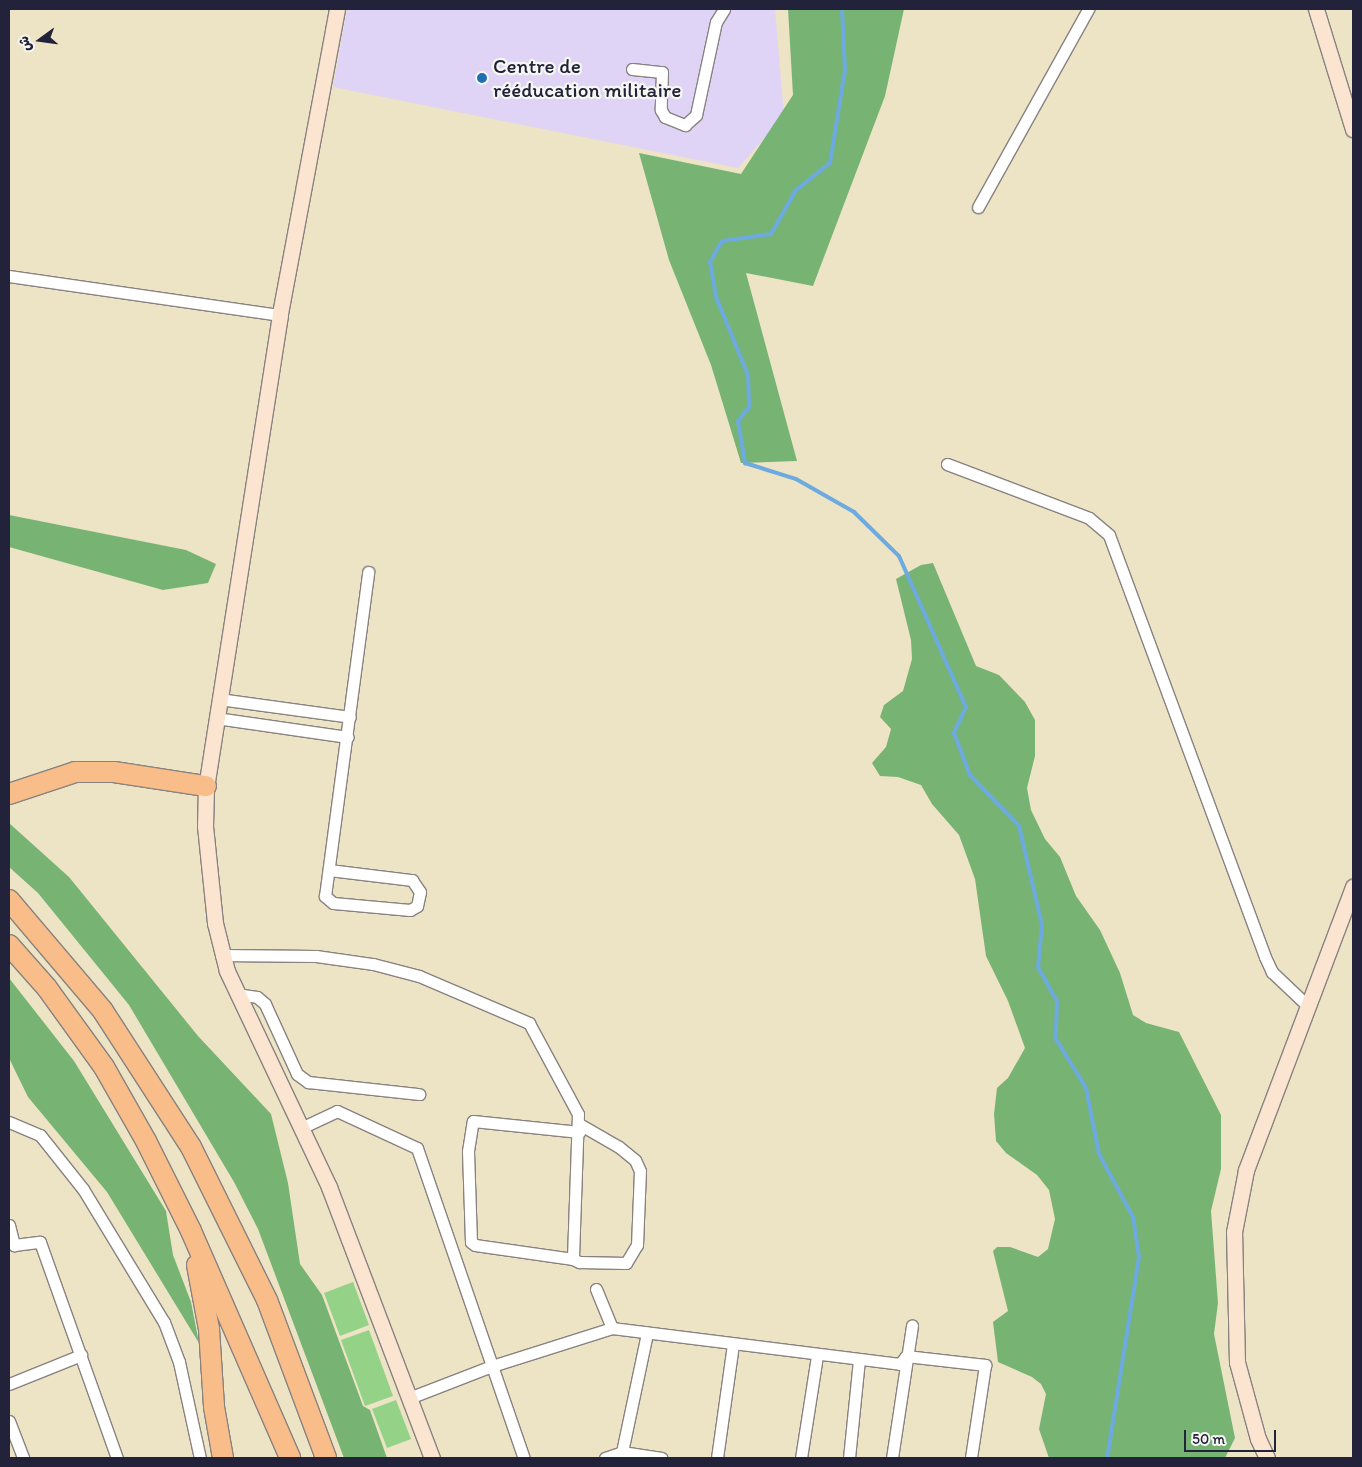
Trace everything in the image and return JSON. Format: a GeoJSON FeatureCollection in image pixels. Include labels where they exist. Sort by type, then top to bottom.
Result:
{"type":"FeatureCollection","features":[{"type":"Feature","properties":{"kind":"highway"},"geometry":{"type":"LineString","coordinates":[[9,794],[75,772],[114,772],[206,786]]}},
{"type":"Feature","properties":{"kind":"highway"},"geometry":{"type":"LineString","coordinates":[[9,900],[103,1011],[190,1147],[267,1300],[326,1458]]}},
{"type":"Feature","properties":{"kind":"highway"},"geometry":{"type":"LineString","coordinates":[[9,945],[47,988],[104,1067],[191,1231],[290,1458]]}},
{"type":"Feature","properties":{"kind":"highway"},"geometry":{"type":"LineString","coordinates":[[191,1231],[209,1329],[214,1407],[223,1458]]}},
{"type":"Feature","properties":{"kind":"main road"},"geometry":{"type":"LineString","coordinates":[[337,9],[280,315],[216,718],[206,786],[206,843],[221,955],[236,994],[329,1187],[432,1458]]}},
{"type":"Feature","properties":{"kind":"main road"},"geometry":{"type":"LineString","coordinates":[[1316,9],[1353,129]]}},
{"type":"Feature","properties":{"kind":"main road"},"geometry":{"type":"LineString","coordinates":[[1267,1458],[1258,1438],[1237,1362],[1234,1232],[1246,1170],[1353,887]]}},
{"type":"Feature","properties":{"kind":"street"},"geometry":{"type":"LineString","coordinates":[[632,69],[662,72],[660,110],[665,117],[685,125],[696,115],[716,22],[724,9]]}},
{"type":"Feature","properties":{"kind":"street"},"geometry":{"type":"LineString","coordinates":[[978,207],[1088,9]]}},
{"type":"Feature","properties":{"kind":"street"},"geometry":{"type":"LineString","coordinates":[[9,276],[280,315]]}},
{"type":"Feature","properties":{"kind":"street"},"geometry":{"type":"LineString","coordinates":[[947,464],[1089,518],[1109,536],[1265,957],[1272,972],[1308,1006]]}},
{"type":"Feature","properties":{"kind":"street"},"geometry":{"type":"LineString","coordinates":[[329,870],[412,880],[420,892],[417,906],[410,910],[328,902],[325,896],[348,737],[368,572]]}},
{"type":"Feature","properties":{"kind":"street"},"geometry":{"type":"LineString","coordinates":[[219,699],[350,716]]}},
{"type":"Feature","properties":{"kind":"street"},"geometry":{"type":"LineString","coordinates":[[216,718],[348,737]]}},
{"type":"Feature","properties":{"kind":"street"},"geometry":{"type":"LineString","coordinates":[[221,955],[316,956],[373,964],[419,976],[529,1023],[572,1102],[579,1128],[573,1259]]}},
{"type":"Feature","properties":{"kind":"street"},"geometry":{"type":"LineString","coordinates":[[236,994],[257,998],[265,1004],[298,1074],[308,1082],[419,1094]]}},
{"type":"Feature","properties":{"kind":"street"},"geometry":{"type":"LineString","coordinates":[[301,1128],[337,1111],[417,1148],[524,1458]]}},
{"type":"Feature","properties":{"kind":"street"},"geometry":{"type":"LineString","coordinates":[[473,1121],[579,1128],[635,1160],[641,1186],[637,1245],[631,1258],[626,1263],[579,1262],[573,1259],[476,1245],[471,1242],[468,1217],[468,1151],[473,1121]]}},
{"type":"Feature","properties":{"kind":"street"},"geometry":{"type":"LineString","coordinates":[[9,1122],[40,1135],[83,1189],[160,1314],[179,1362],[200,1458]]}},
{"type":"Feature","properties":{"kind":"street"},"geometry":{"type":"LineString","coordinates":[[9,1225],[14,1244],[40,1242],[117,1458]]}},
{"type":"Feature","properties":{"kind":"street"},"geometry":{"type":"LineString","coordinates":[[596,1289],[612,1328]]}},
{"type":"Feature","properties":{"kind":"street"},"geometry":{"type":"LineString","coordinates":[[892,1458],[912,1326]]}},
{"type":"Feature","properties":{"kind":"street"},"geometry":{"type":"LineString","coordinates":[[409,1398],[492,1366],[612,1328],[817,1356],[900,1364],[906,1356]]}},
{"type":"Feature","properties":{"kind":"street"},"geometry":{"type":"LineString","coordinates":[[622,1452],[647,1333]]}},
{"type":"Feature","properties":{"kind":"street"},"geometry":{"type":"LineString","coordinates":[[717,1458],[733,1344]]}},
{"type":"Feature","properties":{"kind":"street"},"geometry":{"type":"LineString","coordinates":[[9,1384],[81,1356]]}},
{"type":"Feature","properties":{"kind":"street"},"geometry":{"type":"LineString","coordinates":[[801,1458],[817,1356]]}},
{"type":"Feature","properties":{"kind":"street"},"geometry":{"type":"LineString","coordinates":[[906,1356],[985,1365],[971,1458]]}},
{"type":"Feature","properties":{"kind":"street"},"geometry":{"type":"LineString","coordinates":[[849,1458],[859,1360]]}},
{"type":"Feature","properties":{"kind":"street"},"geometry":{"type":"LineString","coordinates":[[9,1421],[23,1458]]}},
{"type":"Feature","properties":{"kind":"street"},"geometry":{"type":"LineString","coordinates":[[605,1458],[622,1452],[662,1458]]}},
{"type":"Feature","properties":{"kind":"shaded area"},"geometry":{"type":"Polygon","coordinates":[[[347,9],[775,9],[784,116],[738,168],[333,87],[347,9]]]}},
{"type":"Feature","properties":{"kind":"green space"},"geometry":{"type":"Polygon","coordinates":[[[788,9],[904,9],[885,96],[813,286],[746,273],[797,461],[741,463],[711,365],[669,260],[639,153],[741,174],[793,95],[788,9]]]}},
{"type":"Feature","properties":{"kind":"green space"},"geometry":{"type":"Polygon","coordinates":[[[9,515],[186,550],[216,564],[208,583],[163,590],[9,547],[9,515]]]}},
{"type":"Feature","properties":{"kind":"green space"},"geometry":{"type":"Polygon","coordinates":[[[933,563],[976,666],[999,675],[1025,702],[1035,720],[1035,756],[1027,788],[1031,810],[1045,839],[1060,857],[1076,896],[1100,930],[1120,973],[1133,1015],[1146,1023],[1179,1032],[1221,1115],[1221,1169],[1211,1211],[1218,1303],[1214,1334],[1235,1438],[1225,1458],[1049,1458],[1039,1429],[1046,1394],[1041,1384],[1032,1377],[998,1362],[993,1322],[1008,1311],[993,1251],[997,1247],[1010,1247],[1038,1257],[1048,1249],[1055,1219],[1049,1190],[1037,1175],[1006,1153],[996,1141],[994,1114],[997,1088],[1008,1078],[1025,1048],[1008,1001],[986,956],[975,879],[959,835],[932,804],[921,785],[898,777],[880,776],[872,763],[886,747],[891,729],[880,717],[884,705],[903,691],[912,659],[911,640],[896,579],[921,565],[933,563]]]}},
{"type":"Feature","properties":{"kind":"green space"},"geometry":{"type":"Polygon","coordinates":[[[9,823],[69,877],[198,1036],[271,1114],[288,1183],[300,1264],[322,1295],[363,1406],[370,1410],[387,1458],[344,1458],[258,1229],[234,1182],[129,1005],[38,893],[9,867],[9,823]]]}},
{"type":"Feature","properties":{"kind":"green space"},"geometry":{"type":"Polygon","coordinates":[[[9,978],[74,1061],[166,1211],[173,1255],[191,1302],[199,1343],[107,1192],[28,1097],[9,1058],[9,978]]]}},
{"type":"Feature","properties":{"kind":"green space"},"geometry":{"type":"Polygon","coordinates":[[[353,1282],[369,1325],[340,1336],[324,1293],[353,1282]]]}},
{"type":"Feature","properties":{"kind":"green space"},"geometry":{"type":"Polygon","coordinates":[[[369,1330],[393,1396],[365,1406],[341,1340],[369,1330]]]}},
{"type":"Feature","properties":{"kind":"green space"},"geometry":{"type":"Polygon","coordinates":[[[396,1400],[411,1439],[387,1448],[372,1409],[396,1400]]]}},
{"type":"Feature","properties":{"kind":"waterway"},"geometry":{"type":"LineString","coordinates":[[842,9],[845,70],[830,163],[796,190],[771,234],[722,241],[710,262],[716,297],[748,375],[749,407],[738,421],[745,463],[796,479],[854,512],[899,556],[966,707],[954,733],[970,775],[1019,826],[1042,925],[1038,967],[1057,1001],[1056,1039],[1086,1088],[1099,1154],[1133,1217],[1139,1257],[1107,1458]]}},
{"type":"Feature","properties":{"kind":"place","name":"Centre de rééducation militaire"},"geometry":{"type":"Point","coordinates":[482,78]}}]}
